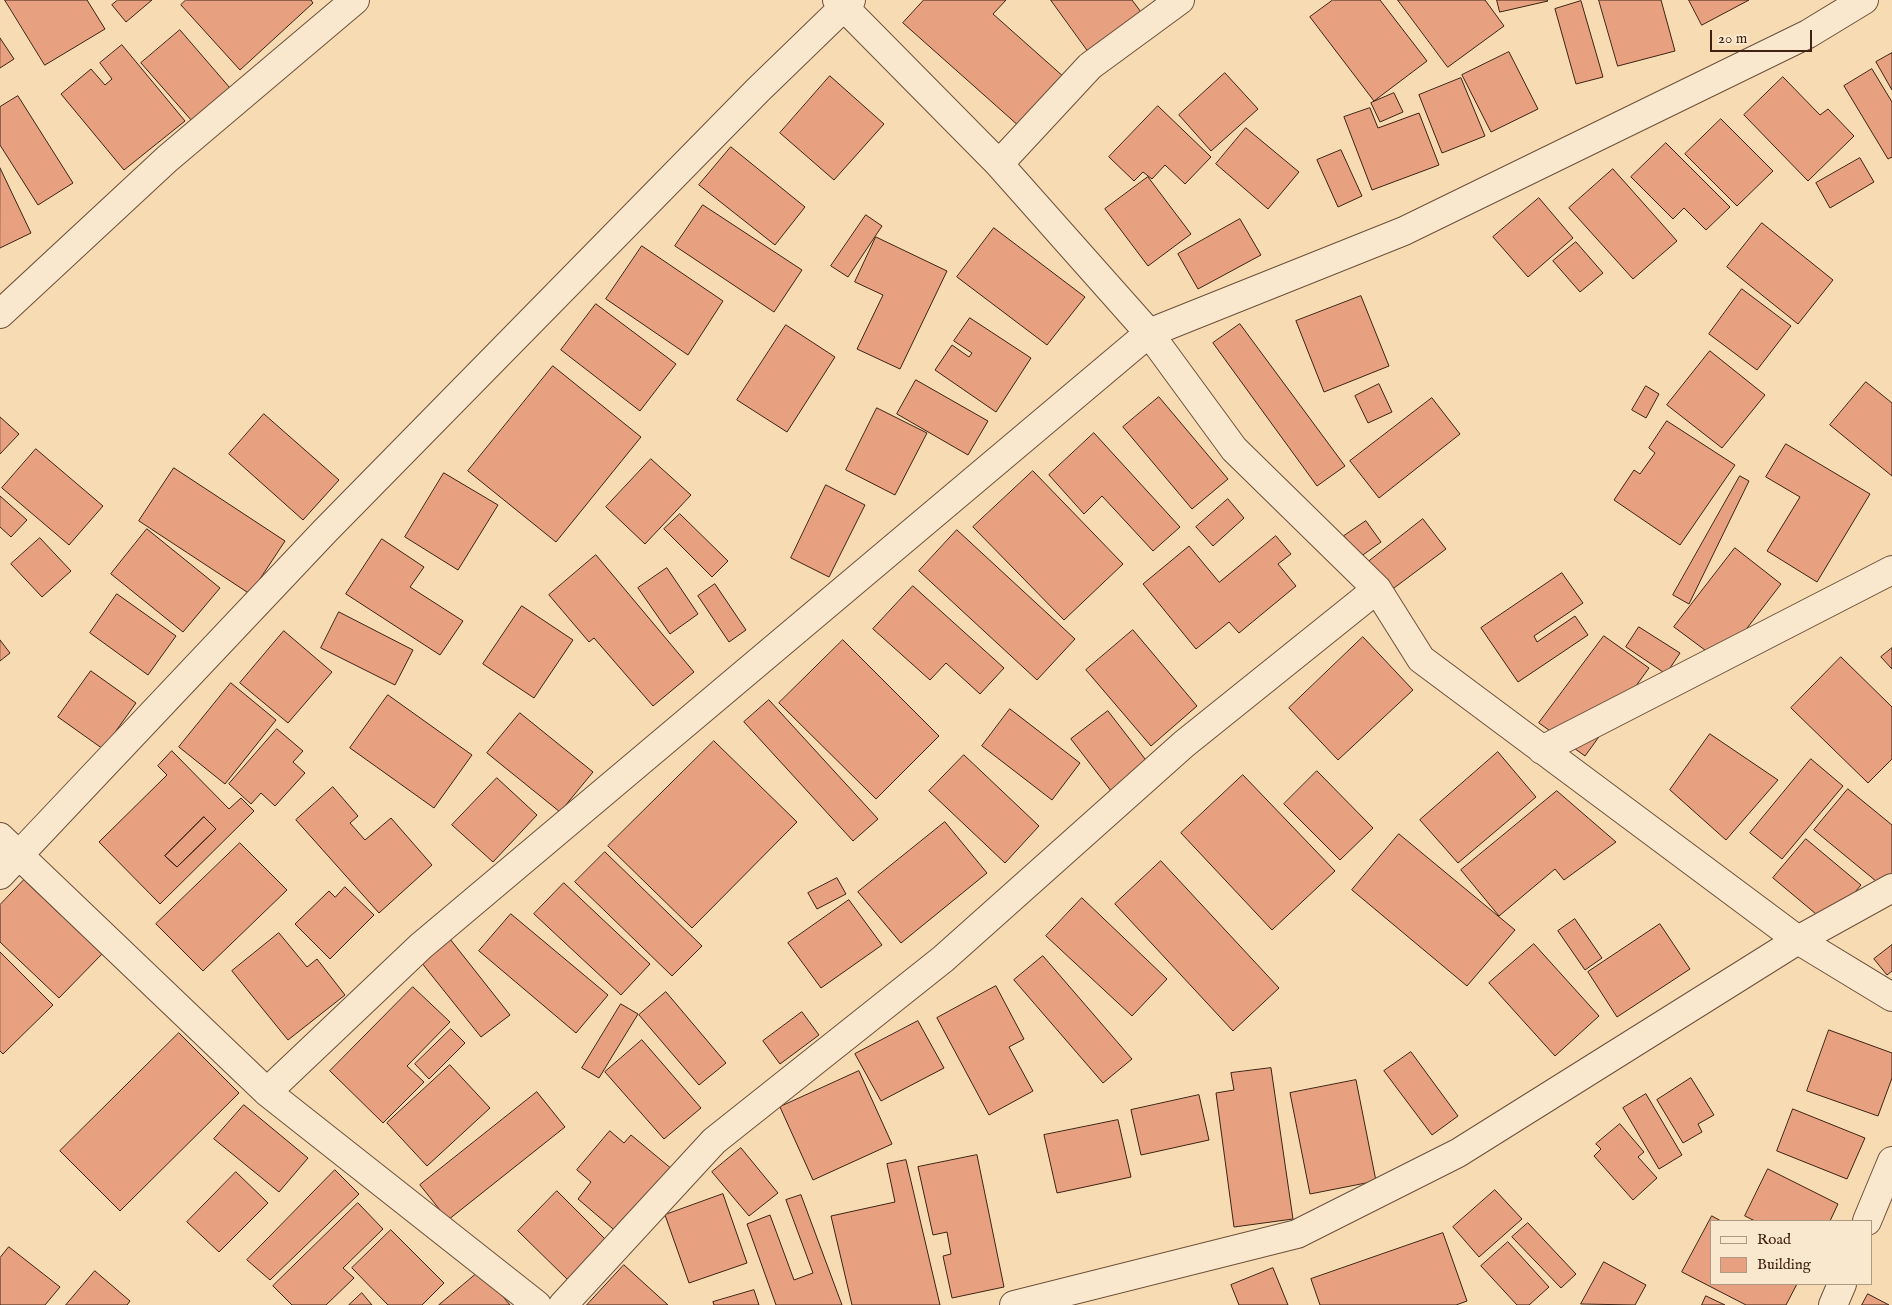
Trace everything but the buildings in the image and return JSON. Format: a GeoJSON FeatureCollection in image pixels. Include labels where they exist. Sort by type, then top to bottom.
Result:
{"type":"FeatureCollection","features":[{"type":"Feature","properties":{"kind":"street"},"geometry":{"type":"LineString","coordinates":[[0,314],[168,159],[355,0]]}},
{"type":"Feature","properties":{"kind":"street"},"geometry":{"type":"LineString","coordinates":[[999,164],[1090,66],[1180,0]]}},
{"type":"Feature","properties":{"kind":"street"},"geometry":{"type":"LineString","coordinates":[[266,1092],[422,946],[1149,333],[1404,232],[1808,34],[1864,0]]}},
{"type":"Feature","properties":{"kind":"street"},"geometry":{"type":"LineString","coordinates":[[9,866],[325,532],[844,2],[999,164],[1149,333],[1234,449],[1377,589],[1421,659],[1798,940],[1892,998]]}},
{"type":"Feature","properties":{"kind":"street"},"geometry":{"type":"LineString","coordinates":[[1542,750],[1892,570]]}},
{"type":"Feature","properties":{"kind":"street"},"geometry":{"type":"LineString","coordinates":[[563,1305],[714,1141],[943,959],[1184,744],[1377,589]]}},
{"type":"Feature","properties":{"kind":"street"},"geometry":{"type":"LineString","coordinates":[[0,837],[9,866],[266,1092],[537,1305]]}},
{"type":"Feature","properties":{"kind":"street"},"geometry":{"type":"LineString","coordinates":[[1014,1305],[1297,1234],[1458,1153],[1798,940],[1892,888]]}},
{"type":"Feature","properties":{"kind":"street"},"geometry":{"type":"LineString","coordinates":[[1867,1220],[1892,1161]]}},
{"type":"Feature","properties":{"kind":"street"},"geometry":{"type":"LineString","coordinates":[[1833,1305],[1842,1285]]}}]}
